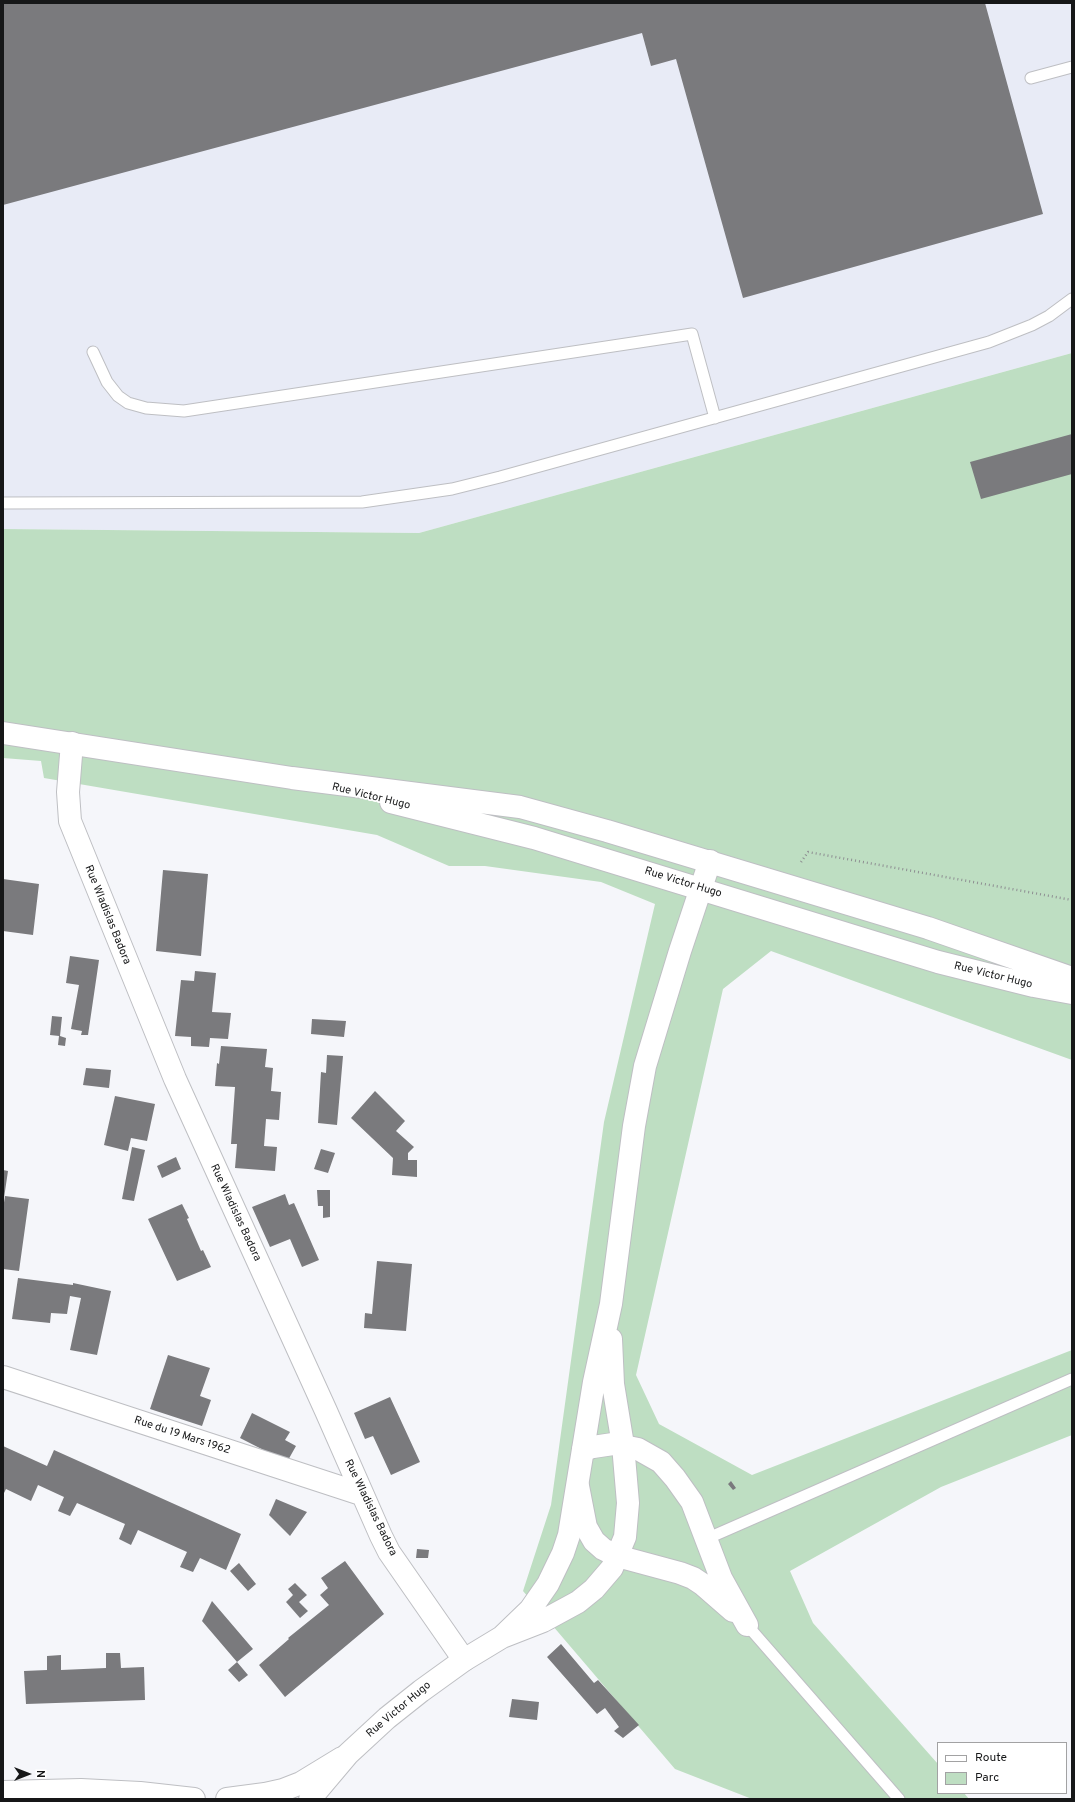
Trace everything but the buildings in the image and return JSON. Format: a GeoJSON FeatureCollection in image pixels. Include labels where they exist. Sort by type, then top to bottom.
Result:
{"type":"FeatureCollection","features":[{"type":"Feature","properties":{"kind":"street","name":"Rue Victor Hugo"},"geometry":{"type":"LineString","coordinates":[[3,733],[292,778],[520,807],[571,820],[710,861],[948,934],[1072,978]]}},
{"type":"Feature","properties":{"kind":"street","name":"Rue Wladislas Badora"},"geometry":{"type":"LineString","coordinates":[[72,743],[68,807],[73,834],[187,1107],[326,1411],[361,1494],[389,1552],[464,1660]]}},
{"type":"Feature","properties":{"kind":"street","name":"Rue Victor Hugo"},"geometry":{"type":"LineString","coordinates":[[292,778],[499,829],[701,888],[938,962],[1034,986],[1072,993]]}},
{"type":"Feature","properties":{"kind":"street"},"geometry":{"type":"LineString","coordinates":[[502,1637],[530,1610],[555,1571],[569,1535],[594,1382],[611,1304],[634,1126],[645,1066],[659,1016],[710,861]]}},
{"type":"Feature","properties":{"kind":"street"},"geometry":{"type":"LineString","coordinates":[[502,1637],[544,1621],[578,1602],[605,1577],[617,1556],[625,1537],[628,1519],[627,1484],[614,1384],[611,1304]]}},
{"type":"Feature","properties":{"kind":"street","name":"Rue du 19 Mars 1962"},"geometry":{"type":"LineString","coordinates":[[3,1377],[361,1494]]}},
{"type":"Feature","properties":{"kind":"street"},"geometry":{"type":"LineString","coordinates":[[584,1450],[602,1445],[623,1445],[648,1453],[661,1462],[675,1478],[692,1502],[721,1578],[747,1625]]}},
{"type":"Feature","properties":{"kind":"street"},"geometry":{"type":"LineString","coordinates":[[578,1486],[586,1527],[594,1541],[602,1548],[617,1556],[693,1578],[702,1584],[747,1625]]}},
{"type":"Feature","properties":{"kind":"street","name":"Rue Victor Hugo"},"geometry":{"type":"LineString","coordinates":[[310,1799],[348,1754],[402,1706],[464,1660],[502,1637]]}},
{"type":"Feature","properties":{"kind":"street"},"geometry":{"type":"LineString","coordinates":[[227,1799],[283,1790],[301,1783],[348,1754]]}},
{"type":"Feature","properties":{"kind":"street"},"geometry":{"type":"LineString","coordinates":[[3,1792],[56,1790],[112,1795],[140,1793],[194,1799]]}},
{"type":"Feature","properties":{"kind":"lane"},"geometry":{"type":"LineString","coordinates":[[1031,78],[1072,66]]}},
{"type":"Feature","properties":{"kind":"lane"},"geometry":{"type":"LineString","coordinates":[[3,503],[315,503],[370,501],[452,489],[989,342],[1032,326],[1067,306],[1072,299]]}},
{"type":"Feature","properties":{"kind":"lane"},"geometry":{"type":"LineString","coordinates":[[93,352],[107,382],[118,396],[128,403],[146,408],[184,411],[692,334],[715,418]]}},
{"type":"Feature","properties":{"kind":"lane"},"geometry":{"type":"LineString","coordinates":[[706,1539],[1072,1379]]}},
{"type":"Feature","properties":{"kind":"lane"},"geometry":{"type":"LineString","coordinates":[[747,1625],[898,1799]]}},
{"type":"Feature","properties":{"kind":"path"},"geometry":{"type":"LineString","coordinates":[[786,884],[808,852],[1072,900]]}},
{"type":"Feature","properties":{"kind":"shaded area"},"geometry":{"type":"Polygon","coordinates":[[[3,3],[1072,3],[1072,353],[419,533],[3,529],[3,3]]]}},
{"type":"Feature","properties":{"kind":"green space"},"geometry":{"type":"Polygon","coordinates":[[[1072,353],[1072,1060],[771,951],[723,989],[636,1375],[659,1424],[752,1475],[1072,1350],[1072,1435],[941,1487],[790,1571],[813,1623],[937,1763],[937,1794],[965,1794],[969,1799],[752,1799],[675,1769],[523,1591],[551,1505],[604,1122],[655,904],[601,882],[485,866],[449,866],[377,835],[44,778],[41,761],[3,758],[3,529],[419,533],[1072,353]]]}}]}
